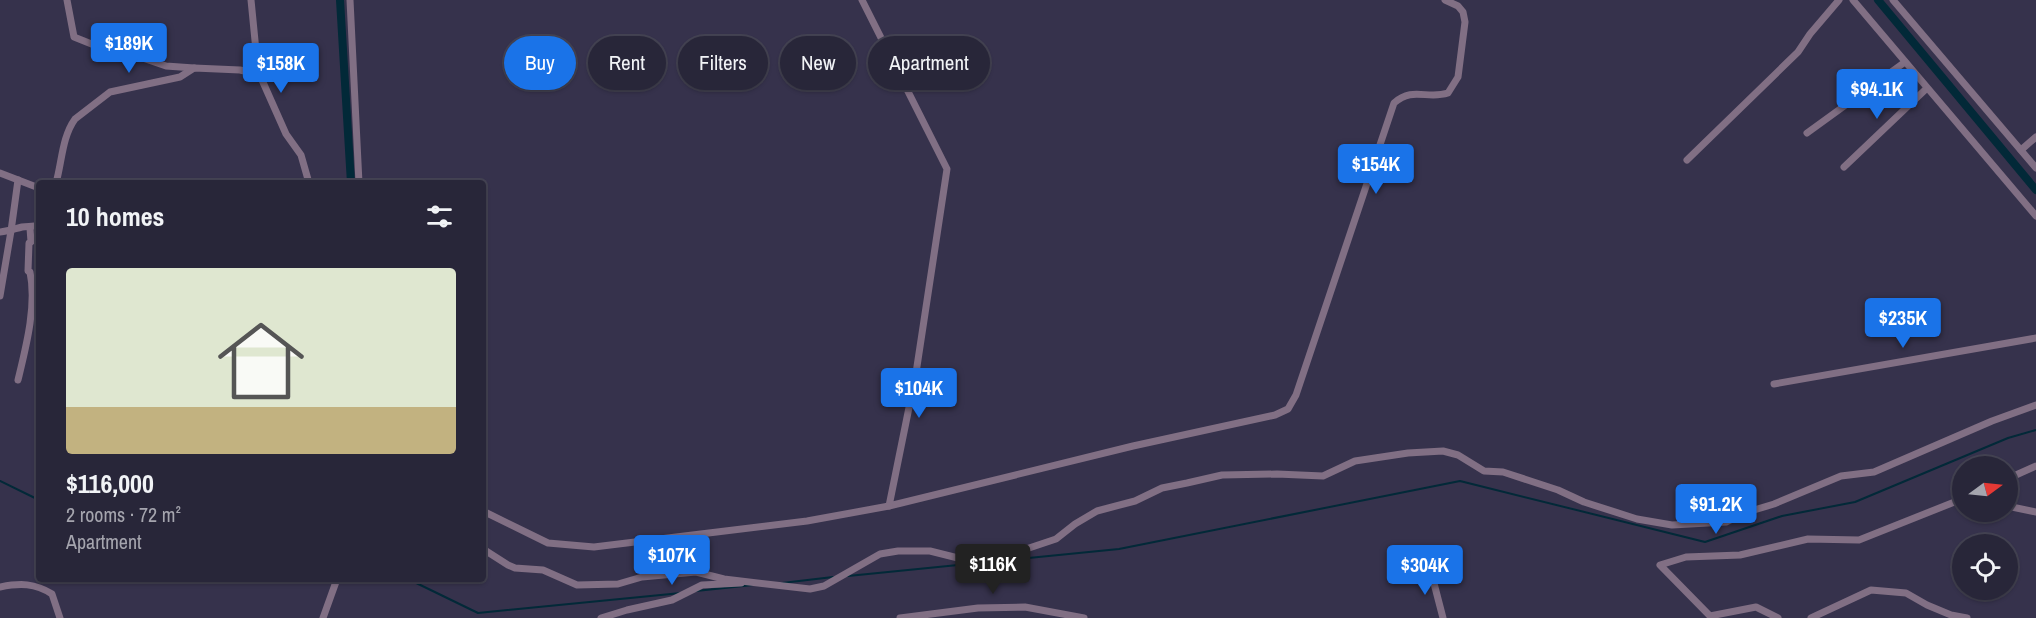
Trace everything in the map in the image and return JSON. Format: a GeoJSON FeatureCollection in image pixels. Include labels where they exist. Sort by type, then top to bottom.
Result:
{"type":"FeatureCollection","features":[{"type":"Feature","properties":{"kind":"street"},"geometry":{"type":"LineString","coordinates":[[67,0],[75,37],[99,47],[166,66],[240,70],[253,73],[261,79]]}},
{"type":"Feature","properties":{"kind":"street"},"geometry":{"type":"LineString","coordinates":[[251,0],[258,70],[286,134],[301,155],[308,180]]}},
{"type":"Feature","properties":{"kind":"street"},"geometry":{"type":"LineString","coordinates":[[350,0],[359,180]]}},
{"type":"Feature","properties":{"kind":"street"},"geometry":{"type":"LineString","coordinates":[[862,0],[947,169],[916,373],[889,506]]}},
{"type":"Feature","properties":{"kind":"street"},"geometry":{"type":"LineString","coordinates":[[486,513],[548,543],[594,547],[807,521],[889,506],[1133,446],[1275,415],[1288,409],[1296,395],[1394,103],[1402,96],[1412,94],[1440,96],[1448,93],[1458,77],[1465,22],[1463,12],[1458,6],[1445,0]]}},
{"type":"Feature","properties":{"kind":"street"},"geometry":{"type":"LineString","coordinates":[[1687,159],[1798,52],[1839,0]]}},
{"type":"Feature","properties":{"kind":"street"},"geometry":{"type":"LineString","coordinates":[[1853,0],[2036,216]]}},
{"type":"Feature","properties":{"kind":"street"},"geometry":{"type":"LineString","coordinates":[[1893,0],[2036,168]]}},
{"type":"Feature","properties":{"kind":"street"},"geometry":{"type":"LineString","coordinates":[[1807,133],[1905,62]]}},
{"type":"Feature","properties":{"kind":"street"},"geometry":{"type":"LineString","coordinates":[[57,180],[66,138],[75,119],[110,92],[180,76],[194,68]]}},
{"type":"Feature","properties":{"kind":"street"},"geometry":{"type":"LineString","coordinates":[[1844,167],[1926,88]]}},
{"type":"Feature","properties":{"kind":"street"},"geometry":{"type":"LineString","coordinates":[[2020,150],[2036,137]]}},
{"type":"Feature","properties":{"kind":"street"},"geometry":{"type":"LineString","coordinates":[[0,173],[36,187]]}},
{"type":"Feature","properties":{"kind":"street"},"geometry":{"type":"LineString","coordinates":[[0,296],[18,180]]}},
{"type":"Feature","properties":{"kind":"street"},"geometry":{"type":"LineString","coordinates":[[0,232],[36,226]]}},
{"type":"Feature","properties":{"kind":"street"},"geometry":{"type":"LineString","coordinates":[[18,380],[26,344],[33,286],[28,271],[30,228]]}},
{"type":"Feature","properties":{"kind":"street"},"geometry":{"type":"LineString","coordinates":[[1774,384],[2036,338]]}},
{"type":"Feature","properties":{"kind":"street"},"geometry":{"type":"LineString","coordinates":[[486,551],[508,565],[543,570],[577,585],[618,584],[642,577],[696,572],[724,579],[810,589],[824,586],[880,554],[898,551],[930,551],[958,558],[981,558],[1011,554],[1056,539],[1097,511],[1135,501],[1162,488],[1222,475],[1323,476],[1355,461],[1408,453],[1443,451],[1458,455],[1484,471],[1503,472],[1636,519],[1672,525],[1726,522],[1841,476],[1874,472],[1992,421],[2036,405]]}},
{"type":"Feature","properties":{"kind":"street"},"geometry":{"type":"LineString","coordinates":[[2018,474],[2036,466]]}},
{"type":"Feature","properties":{"kind":"street"},"geometry":{"type":"LineString","coordinates":[[1778,618],[1756,607],[1710,616],[1660,565],[1686,557],[1740,555],[1808,539],[1859,540],[1952,503]]}},
{"type":"Feature","properties":{"kind":"street"},"geometry":{"type":"LineString","coordinates":[[2018,508],[2036,512]]}},
{"type":"Feature","properties":{"kind":"street"},"geometry":{"type":"LineString","coordinates":[[1430,567],[1443,618]]}},
{"type":"Feature","properties":{"kind":"street"},"geometry":{"type":"LineString","coordinates":[[323,618],[337,582]]}},
{"type":"Feature","properties":{"kind":"street"},"geometry":{"type":"LineString","coordinates":[[601,618],[672,600],[702,585],[750,582]]}},
{"type":"Feature","properties":{"kind":"street"},"geometry":{"type":"LineString","coordinates":[[0,587],[22,583],[43,588],[52,594],[60,618]]}},
{"type":"Feature","properties":{"kind":"street"},"geometry":{"type":"LineString","coordinates":[[1811,618],[1871,590],[1906,593],[1951,615],[1967,618]]}},
{"type":"Feature","properties":{"kind":"street"},"geometry":{"type":"LineString","coordinates":[[900,618],[978,608],[1025,607],[1084,618]]}},
{"type":"Feature","properties":{"kind":"waterway"},"geometry":{"type":"LineString","coordinates":[[340,0],[351,180]]}},
{"type":"Feature","properties":{"kind":"waterway"},"geometry":{"type":"LineString","coordinates":[[1878,0],[2036,190]]}},
{"type":"Feature","properties":{"kind":"waterway"},"geometry":{"type":"LineString","coordinates":[[848,576],[1119,549],[1460,481],[1705,542],[1782,516],[1855,502],[2008,438],[2036,430]]}},
{"type":"Feature","properties":{"kind":"waterway"},"geometry":{"type":"LineString","coordinates":[[0,481],[36,499]]}},
{"type":"Feature","properties":{"kind":"waterway"},"geometry":{"type":"LineString","coordinates":[[782,583],[833,577]]}},
{"type":"Feature","properties":{"kind":"waterway"},"geometry":{"type":"LineString","coordinates":[[414,582],[478,613],[681,593]]}},
{"type":"Feature","properties":{"kind":"waterway"},"geometry":{"type":"LineString","coordinates":[[696,591],[753,585]]}}]}
